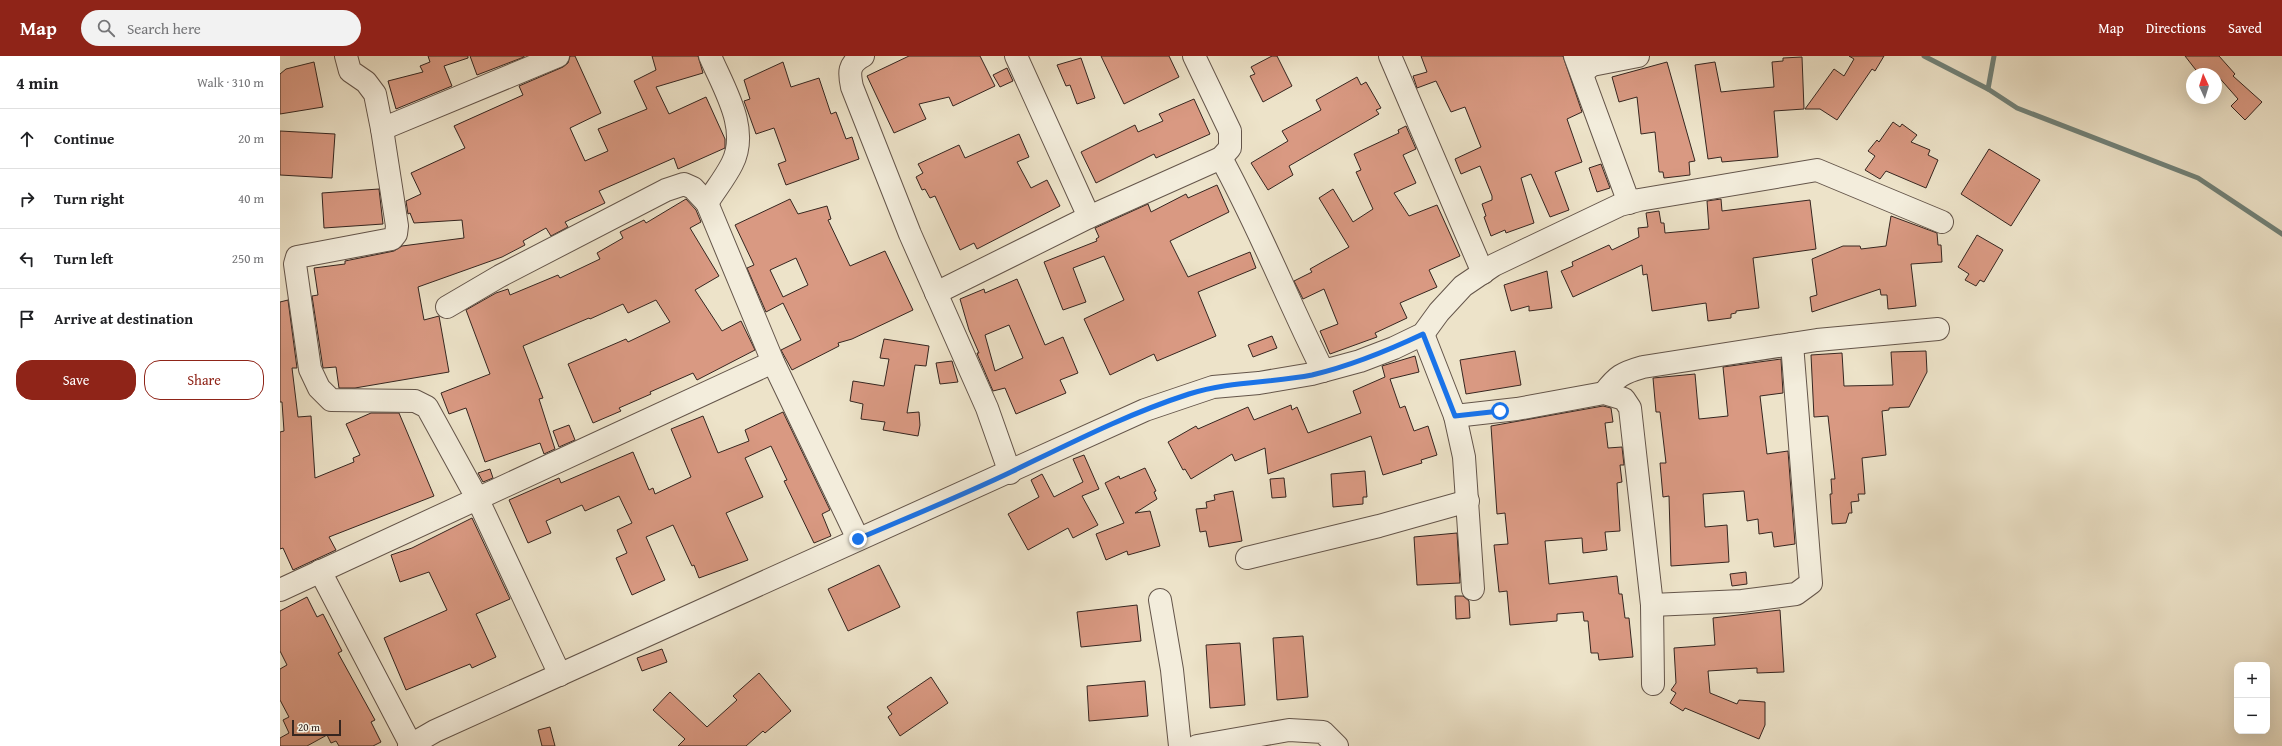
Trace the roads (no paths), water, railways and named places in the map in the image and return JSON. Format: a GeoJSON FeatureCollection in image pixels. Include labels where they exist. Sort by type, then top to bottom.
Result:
{"type":"FeatureCollection","features":[{"type":"Feature","properties":{"kind":"street"},"geometry":{"type":"LineString","coordinates":[[346,56],[350,71],[366,82],[375,94],[397,226],[396,234],[392,238],[297,256],[296,264],[310,369],[319,388],[331,400],[415,401],[427,406],[477,498],[560,675]]}},
{"type":"Feature","properties":{"kind":"street"},"geometry":{"type":"LineString","coordinates":[[382,129],[558,56]]}},
{"type":"Feature","properties":{"kind":"street"},"geometry":{"type":"LineString","coordinates":[[707,203],[732,163],[739,138],[737,121],[710,56]]}},
{"type":"Feature","properties":{"kind":"street"},"geometry":{"type":"LineString","coordinates":[[863,56],[853,63],[849,73],[852,87],[910,234],[987,408],[1010,473]]}},
{"type":"Feature","properties":{"kind":"street"},"geometry":{"type":"LineString","coordinates":[[1016,56],[1089,217]]}},
{"type":"Feature","properties":{"kind":"street"},"geometry":{"type":"LineString","coordinates":[[936,293],[1089,217],[1221,158],[1230,148],[1230,131],[1194,56]]}},
{"type":"Feature","properties":{"kind":"street"},"geometry":{"type":"LineString","coordinates":[[1390,56],[1483,273]]}},
{"type":"Feature","properties":{"kind":"street"},"geometry":{"type":"LineString","coordinates":[[1629,203],[1578,65],[1592,65],[1638,56]]}},
{"type":"Feature","properties":{"kind":"street"},"geometry":{"type":"LineString","coordinates":[[1221,158],[1242,197],[1294,313],[1323,371]]}},
{"type":"Feature","properties":{"kind":"street"},"geometry":{"type":"LineString","coordinates":[[320,571],[410,746],[435,731],[858,539],[1010,473],[1111,425],[1188,394],[1213,387],[1259,383],[1323,371],[1366,358],[1423,334],[1438,312],[1463,286],[1494,265],[1629,203],[1817,170],[1942,222]]}},
{"type":"Feature","properties":{"kind":"street"},"geometry":{"type":"LineString","coordinates":[[447,307],[500,276],[666,190],[684,184],[693,188],[707,203],[773,362],[858,539]]}},
{"type":"Feature","properties":{"kind":"street"},"geometry":{"type":"LineString","coordinates":[[1604,393],[1616,377],[1643,366],[1792,344],[1938,329]]}},
{"type":"Feature","properties":{"kind":"street"},"geometry":{"type":"LineString","coordinates":[[1423,334],[1455,416],[1464,457],[1468,501],[1472,589]]}},
{"type":"Feature","properties":{"kind":"street"},"geometry":{"type":"LineString","coordinates":[[1652,605],[1742,601],[1796,594],[1811,583],[1792,344]]}},
{"type":"Feature","properties":{"kind":"street"},"geometry":{"type":"LineString","coordinates":[[280,590],[773,362]]}},
{"type":"Feature","properties":{"kind":"street"},"geometry":{"type":"LineString","coordinates":[[1455,416],[1517,409],[1604,393],[1624,399],[1630,408],[1652,605],[1653,684]]}},
{"type":"Feature","properties":{"kind":"street"},"geometry":{"type":"LineString","coordinates":[[1247,558],[1379,526],[1468,501]]}},
{"type":"Feature","properties":{"kind":"street"},"geometry":{"type":"LineString","coordinates":[[1160,600],[1172,670],[1180,746]]}},
{"type":"Feature","properties":{"kind":"street"},"geometry":{"type":"LineString","coordinates":[[1197,746],[1289,730],[1323,732],[1336,746]]}},
{"type":"Feature","properties":{"kind":"waterway"},"geometry":{"type":"LineString","coordinates":[[1924,56],[1988,89],[2017,108],[2198,178],[2282,234]]}},
{"type":"Feature","properties":{"kind":"waterway"},"geometry":{"type":"LineString","coordinates":[[1988,89],[1994,56]]}}]}
